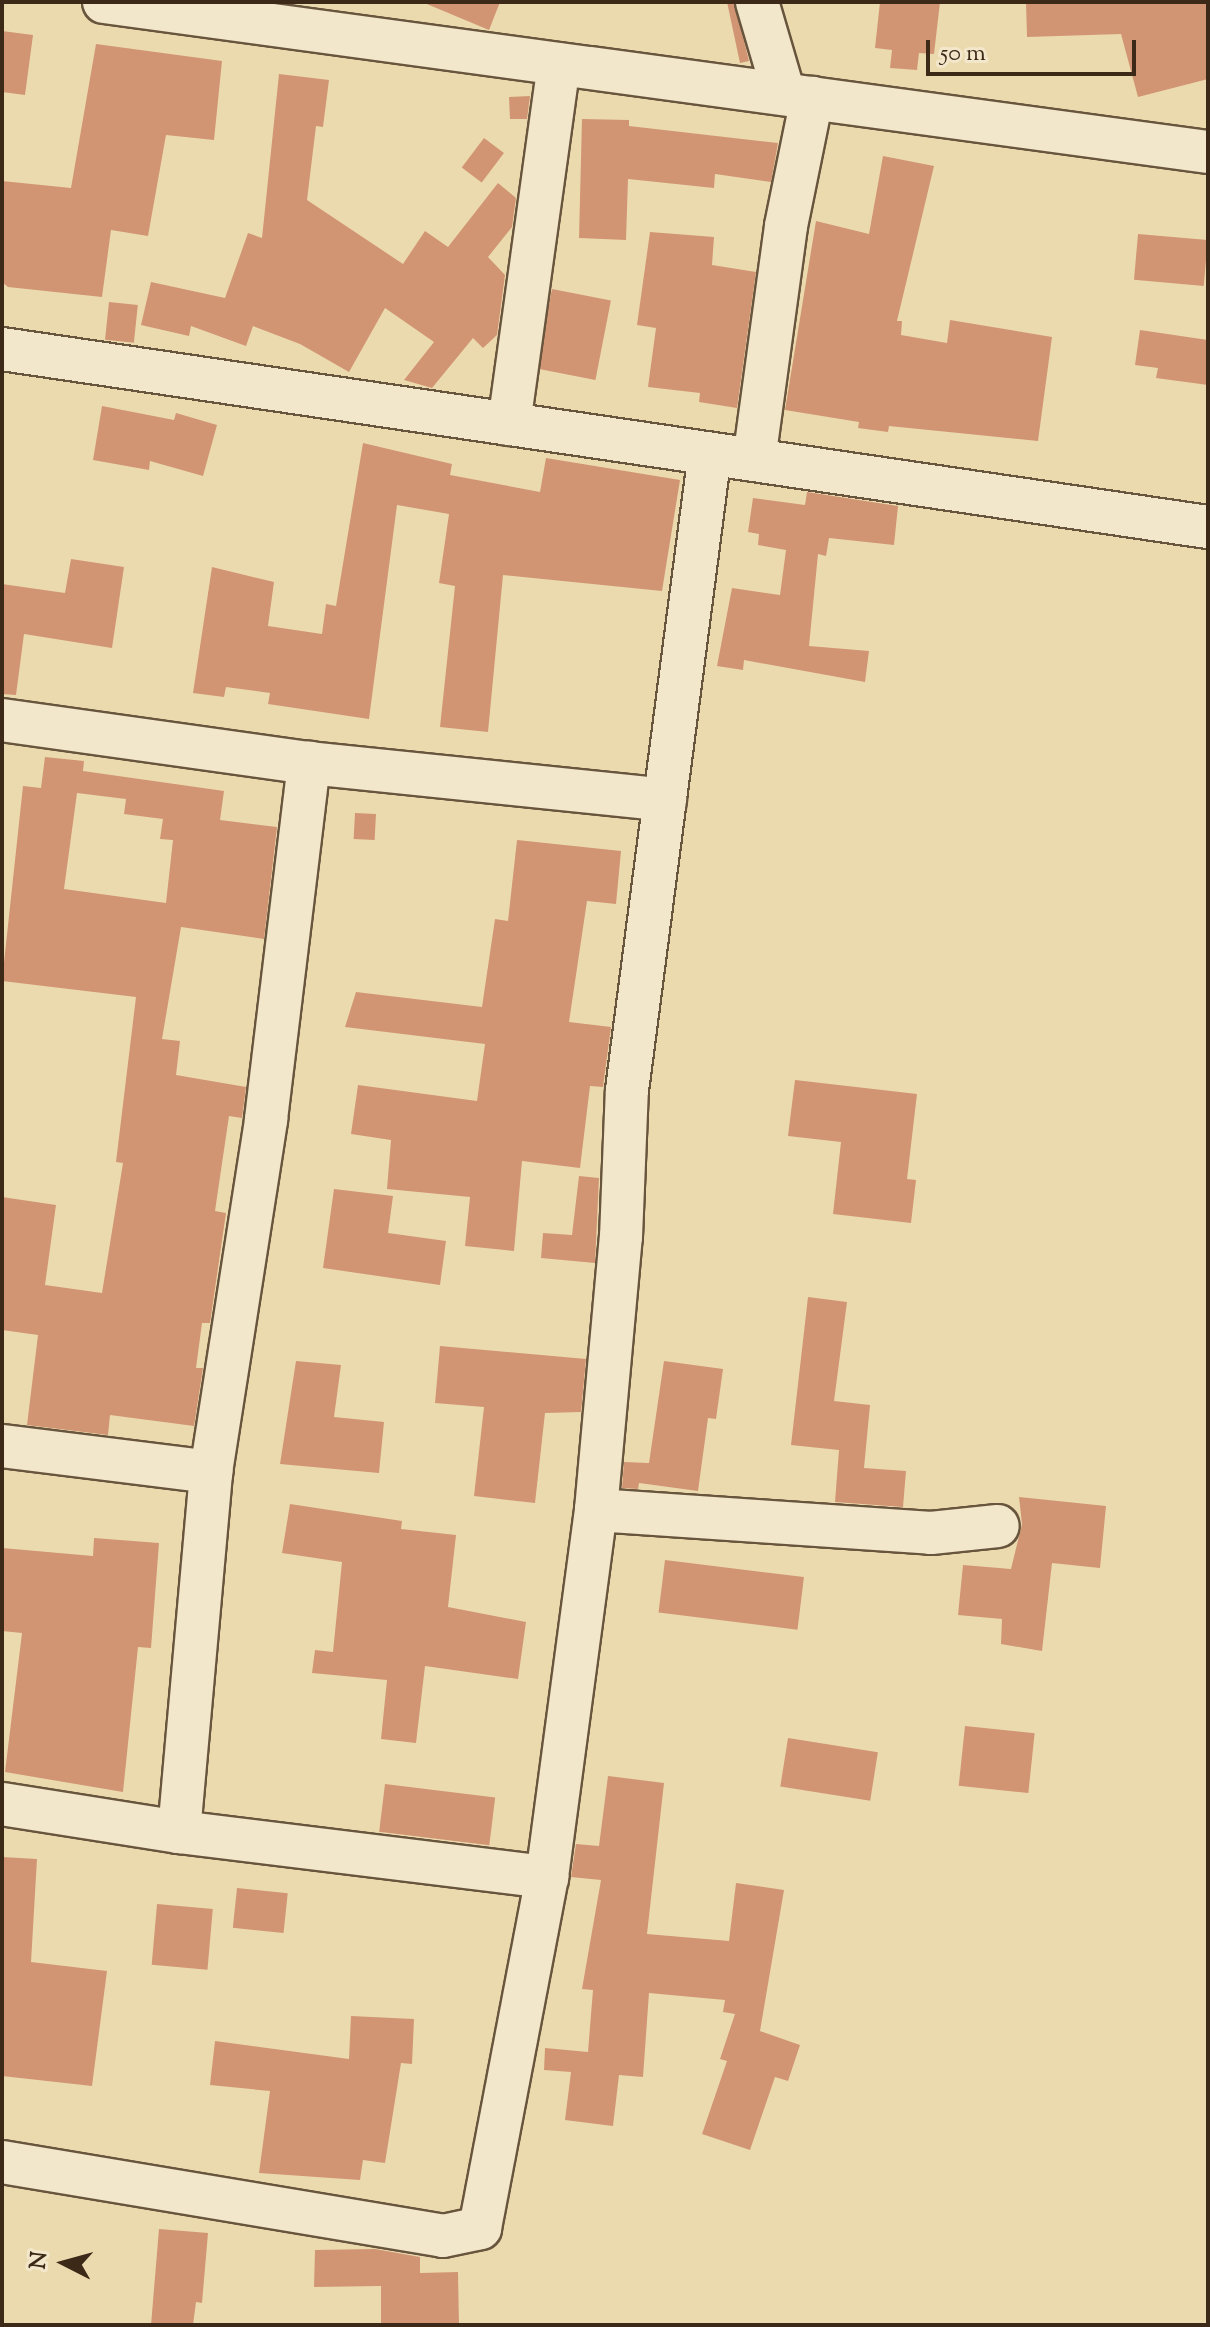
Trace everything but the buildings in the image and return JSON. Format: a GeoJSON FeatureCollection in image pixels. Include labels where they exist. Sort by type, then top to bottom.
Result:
{"type":"FeatureCollection","features":[{"type":"Feature","properties":{"kind":"street"},"geometry":{"type":"LineString","coordinates":[[754,460],[786,226],[798,96],[757,2]]}},
{"type":"Feature","properties":{"kind":"street"},"geometry":{"type":"LineString","coordinates":[[132,4],[1208,152]]}},
{"type":"Feature","properties":{"kind":"street"},"geometry":{"type":"LineString","coordinates":[[509,424],[559,64]]}},
{"type":"Feature","properties":{"kind":"street"},"geometry":{"type":"LineString","coordinates":[[2,349],[1208,527]]}},
{"type":"Feature","properties":{"kind":"street"},"geometry":{"type":"LineString","coordinates":[[2,2162],[443,2236],[480,2228],[547,1877],[596,1510],[621,1237],[627,1090],[710,453]]}},
{"type":"Feature","properties":{"kind":"street"},"geometry":{"type":"LineString","coordinates":[[2,720],[309,763],[665,800]]}},
{"type":"Feature","properties":{"kind":"street"},"geometry":{"type":"LineString","coordinates":[[179,1832],[211,1472],[266,1119],[309,763]]}},
{"type":"Feature","properties":{"kind":"street"},"geometry":{"type":"LineString","coordinates":[[2,1446],[211,1472]]}},
{"type":"Feature","properties":{"kind":"street"},"geometry":{"type":"LineString","coordinates":[[596,1510],[931,1533],[998,1526]]}},
{"type":"Feature","properties":{"kind":"street"},"geometry":{"type":"LineString","coordinates":[[2,1804],[179,1832],[547,1877]]}}]}
